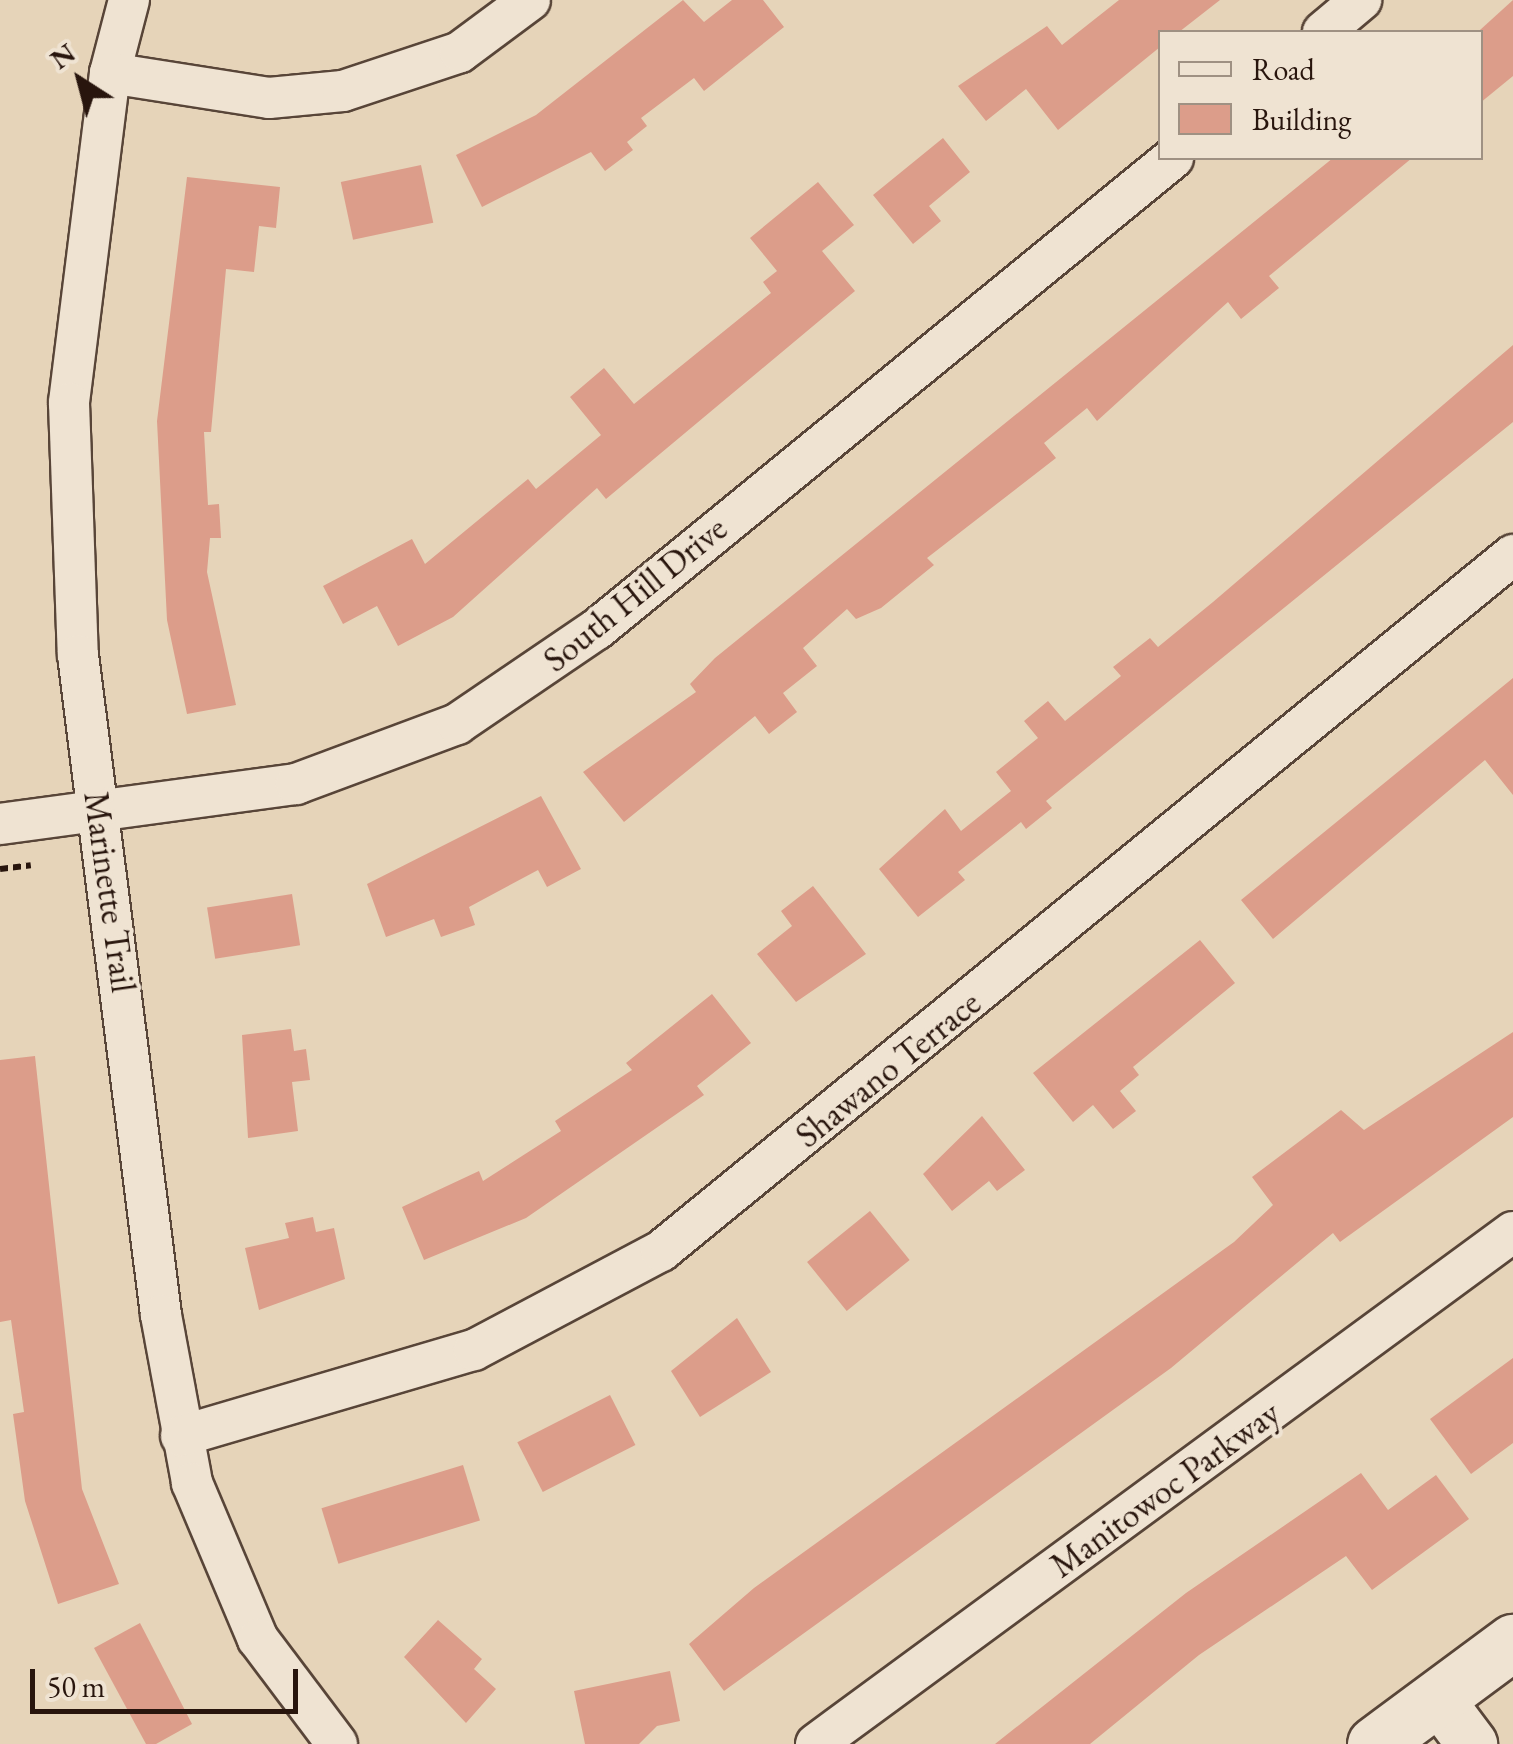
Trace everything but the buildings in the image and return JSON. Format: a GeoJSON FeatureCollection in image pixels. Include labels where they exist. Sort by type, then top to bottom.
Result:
{"type":"FeatureCollection","features":[{"type":"Feature","properties":{"kind":"main road"},"geometry":{"type":"LineString","coordinates":[[1374,1744],[1513,1642]]}},
{"type":"Feature","properties":{"kind":"street","name":"Marinette Trail"},"geometry":{"type":"LineString","coordinates":[[128,0],[110,73],[76,323],[67,483],[68,577],[181,1436],[218,1558],[258,1639],[337,1744]]}},
{"type":"Feature","properties":{"kind":"street"},"geometry":{"type":"LineString","coordinates":[[110,73],[269,98],[344,92],[460,52],[530,0]]}},
{"type":"Feature","properties":{"kind":"street"},"geometry":{"type":"LineString","coordinates":[[1325,30],[1361,0]]}},
{"type":"Feature","properties":{"kind":"street","name":"South Hill Drive"},"geometry":{"type":"LineString","coordinates":[[0,824],[100,814],[296,784],[457,724],[597,630],[1171,160]]}},
{"type":"Feature","properties":{"kind":"street","name":"Shawano Terrace"},"geometry":{"type":"LineString","coordinates":[[181,1436],[474,1350],[661,1251],[1513,555]]}},
{"type":"Feature","properties":{"kind":"street","name":"Manitowoc Parkway"},"geometry":{"type":"LineString","coordinates":[[816,1744],[1513,1232]]}},
{"type":"Feature","properties":{"kind":"street"},"geometry":{"type":"LineString","coordinates":[[1438,1697],[1472,1744]]}},
{"type":"Feature","properties":{"kind":"path"},"geometry":{"type":"LineString","coordinates":[[0,869],[31,865]]}}]}
